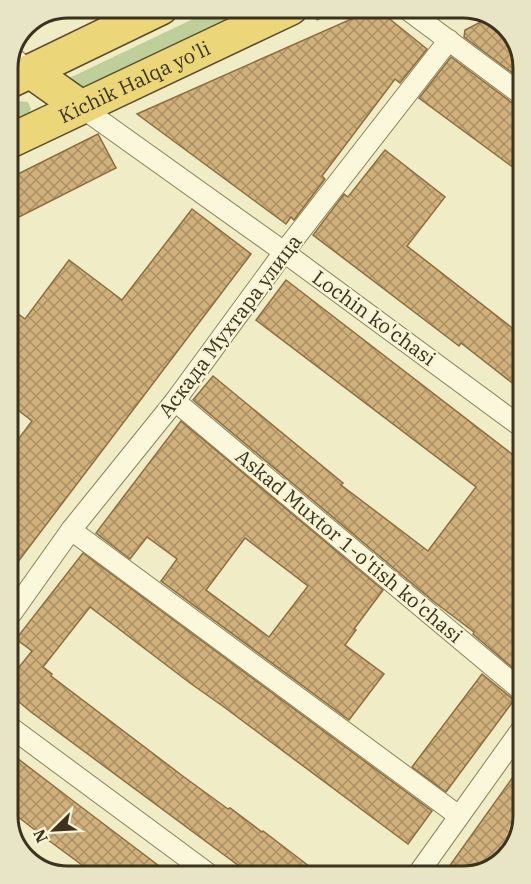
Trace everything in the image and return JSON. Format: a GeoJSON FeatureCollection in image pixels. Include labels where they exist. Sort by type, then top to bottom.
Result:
{"type":"FeatureCollection","features":[{"type":"Feature","properties":{"kind":"highway"},"geometry":{"type":"LineString","coordinates":[[18,69],[138,18]]}},
{"type":"Feature","properties":{"kind":"highway","name":"Kichik Halqa yo'li"},"geometry":{"type":"LineString","coordinates":[[18,137],[270,18]]}},
{"type":"Feature","properties":{"kind":"highway"},"geometry":{"type":"LineString","coordinates":[[18,71],[81,107]]}},
{"type":"Feature","properties":{"kind":"street"},"geometry":{"type":"LineString","coordinates":[[419,18],[513,88]]}},
{"type":"Feature","properties":{"kind":"street","name":"Аскада Мухтара улица"},"geometry":{"type":"LineString","coordinates":[[18,605],[71,530],[175,401],[284,252],[449,40]]}},
{"type":"Feature","properties":{"kind":"street","name":"Lochin ko'chasi"},"geometry":{"type":"LineString","coordinates":[[81,107],[284,252],[513,421]]}},
{"type":"Feature","properties":{"kind":"street","name":"Askad Muxtor 1-o'tish ko'chasi"},"geometry":{"type":"LineString","coordinates":[[175,401],[513,683]]}},
{"type":"Feature","properties":{"kind":"street"},"geometry":{"type":"LineString","coordinates":[[71,530],[459,816]]}},
{"type":"Feature","properties":{"kind":"street"},"geometry":{"type":"LineString","coordinates":[[18,733],[198,866]]}},
{"type":"Feature","properties":{"kind":"street"},"geometry":{"type":"LineString","coordinates":[[424,866],[513,740]]}},
{"type":"Feature","properties":{"kind":"green space"},"geometry":{"type":"Polygon","coordinates":[[[195,18],[232,18],[73,93],[61,82],[195,18]]]}},
{"type":"Feature","properties":{"kind":"green space"},"geometry":{"type":"Polygon","coordinates":[[[18,101],[28,102],[31,109],[28,116],[18,121],[18,101]]]}},
{"type":"Feature","properties":{"kind":"building"},"geometry":{"type":"Polygon","coordinates":[[[353,18],[388,18],[427,49],[400,83],[395,79],[322,176],[325,179],[294,220],[291,217],[286,224],[137,114],[353,18]]]}},
{"type":"Feature","properties":{"kind":"building"},"geometry":{"type":"Polygon","coordinates":[[[481,22],[491,26],[501,35],[511,55],[513,73],[464,37],[465,30],[481,22]]]}},
{"type":"Feature","properties":{"kind":"building"},"geometry":{"type":"Polygon","coordinates":[[[451,57],[513,103],[513,167],[419,98],[451,57]]]}},
{"type":"Feature","properties":{"kind":"building"},"geometry":{"type":"Polygon","coordinates":[[[98,134],[116,168],[18,217],[18,174],[98,134]]]}},
{"type":"Feature","properties":{"kind":"building"},"geometry":{"type":"Polygon","coordinates":[[[385,150],[445,197],[407,246],[513,329],[513,384],[461,343],[459,346],[313,235],[344,194],[348,197],[385,150]]]}},
{"type":"Feature","properties":{"kind":"building"},"geometry":{"type":"Polygon","coordinates":[[[192,209],[251,254],[18,562],[18,440],[32,421],[18,410],[18,314],[25,319],[69,260],[122,300],[192,209]]]}},
{"type":"Feature","properties":{"kind":"building"},"geometry":{"type":"Polygon","coordinates":[[[286,280],[513,455],[513,668],[473,634],[474,632],[433,601],[193,400],[213,376],[343,483],[341,485],[428,551],[476,487],[256,320],[286,280]]]}},
{"type":"Feature","properties":{"kind":"building"},"geometry":{"type":"Polygon","coordinates":[[[181,421],[383,590],[345,645],[384,674],[349,720],[161,581],[177,559],[147,537],[130,559],[96,533],[181,421]],[[245,538],[206,590],[269,637],[308,586],[245,538]]]}},
{"type":"Feature","properties":{"kind":"building"},"geometry":{"type":"Polygon","coordinates":[[[83,553],[432,811],[408,844],[90,607],[43,667],[52,674],[51,676],[184,777],[263,831],[309,866],[239,866],[18,701],[18,668],[32,651],[18,640],[18,636],[83,553]]]}},
{"type":"Feature","properties":{"kind":"building"},"geometry":{"type":"Polygon","coordinates":[[[482,674],[513,699],[446,792],[412,767],[482,674]]]}},
{"type":"Feature","properties":{"kind":"building"},"geometry":{"type":"Polygon","coordinates":[[[18,759],[159,866],[83,866],[18,817],[18,759]]]}},
{"type":"Feature","properties":{"kind":"building"},"geometry":{"type":"Polygon","coordinates":[[[513,777],[511,829],[499,852],[473,865],[450,866],[513,777]]]}}]}
